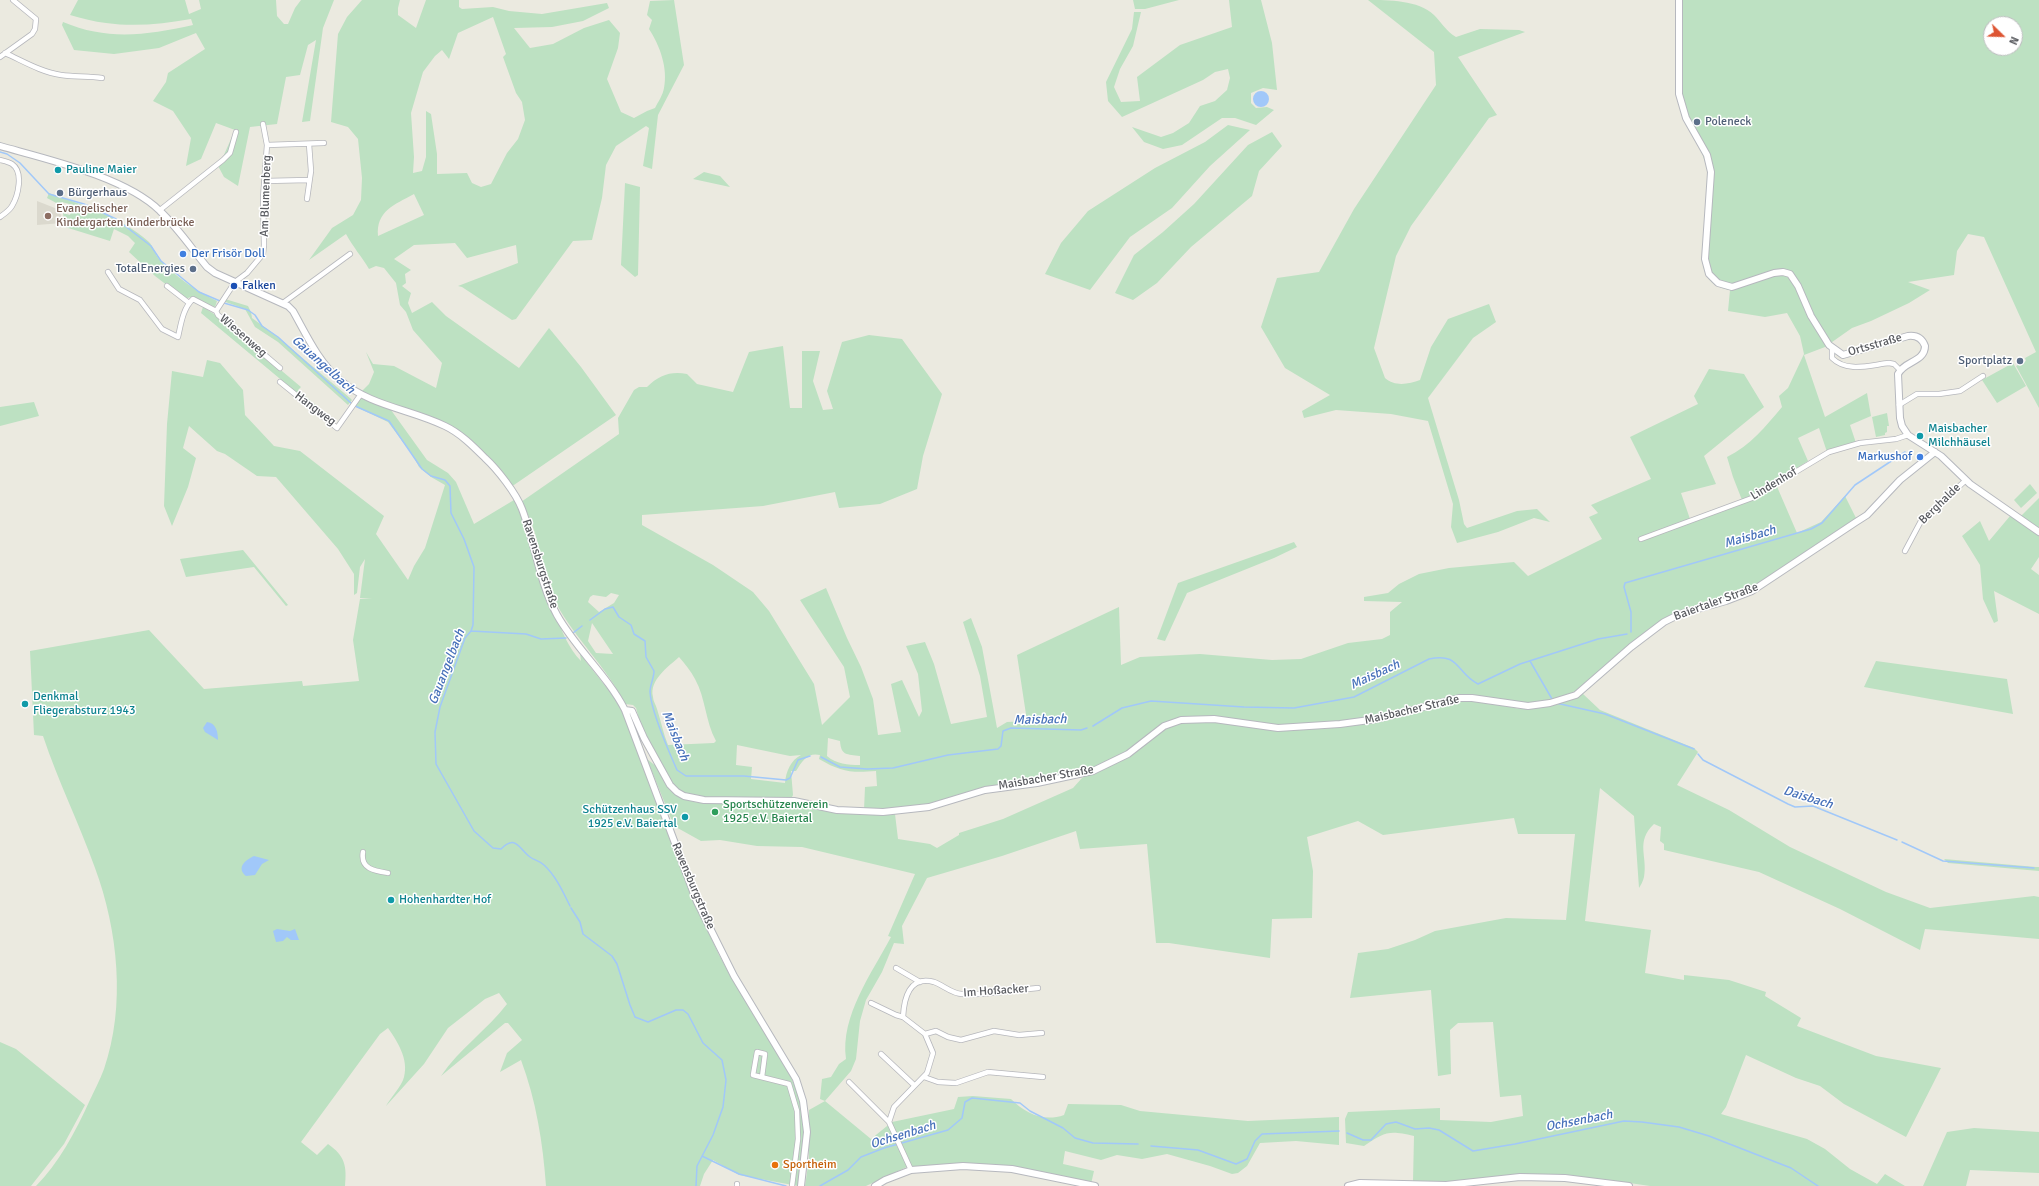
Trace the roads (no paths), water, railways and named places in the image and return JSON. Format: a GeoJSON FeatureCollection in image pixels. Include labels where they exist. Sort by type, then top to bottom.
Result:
{"type":"FeatureCollection","features":[{"type":"Feature","properties":{"kind":"street"},"geometry":{"type":"LineString","coordinates":[[0,57],[32,34],[35,29],[36,19],[13,0]]}},
{"type":"Feature","properties":{"kind":"street"},"geometry":{"type":"LineString","coordinates":[[1678,0],[1679,94],[1686,118],[1707,155],[1711,172],[1705,259],[1709,274],[1718,284],[1732,287],[1774,273],[1783,272],[1790,274],[1798,286],[1811,316],[1830,347],[1832,358],[1848,366],[1858,367],[1889,363],[1894,364],[1900,370],[1898,377],[1899,405],[1902,426],[1908,435],[1935,452],[1966,480],[2039,532]]}},
{"type":"Feature","properties":{"kind":"street"},"geometry":{"type":"LineString","coordinates":[[5,53],[45,71],[62,75],[87,75],[102,78]]}},
{"type":"Feature","properties":{"kind":"street","name":"Am Blumenberg"},"geometry":{"type":"LineString","coordinates":[[235,282],[247,273],[259,260],[264,250],[267,145],[262,124]]}},
{"type":"Feature","properties":{"kind":"street"},"geometry":{"type":"LineString","coordinates":[[160,210],[227,157],[230,153],[236,132]]}},
{"type":"Feature","properties":{"kind":"street","name":"Am Blumenberg"},"geometry":{"type":"LineString","coordinates":[[267,145],[324,143]]}},
{"type":"Feature","properties":{"kind":"street"},"geometry":{"type":"LineString","coordinates":[[307,199],[309,180],[309,144]]}},
{"type":"Feature","properties":{"kind":"street"},"geometry":{"type":"LineString","coordinates":[[0,146],[108,179],[139,195],[160,210],[207,267],[235,282],[283,303],[350,254]]}},
{"type":"Feature","properties":{"kind":"street"},"geometry":{"type":"LineString","coordinates":[[0,160],[10,163],[15,167],[19,183],[17,194],[12,206],[0,217]]}},
{"type":"Feature","properties":{"kind":"street"},"geometry":{"type":"LineString","coordinates":[[265,181],[309,180]]}},
{"type":"Feature","properties":{"kind":"street"},"geometry":{"type":"LineString","coordinates":[[108,272],[120,289],[140,300],[166,333],[178,337],[189,303],[193,299],[216,311]]}},
{"type":"Feature","properties":{"kind":"street","name":"Wiesenweg"},"geometry":{"type":"LineString","coordinates":[[235,282],[219,304],[216,311],[218,315],[280,368]]}},
{"type":"Feature","properties":{"kind":"street"},"geometry":{"type":"LineString","coordinates":[[167,286],[189,303]]}},
{"type":"Feature","properties":{"kind":"street","name":"Ravensburgstraße"},"geometry":{"type":"LineString","coordinates":[[283,303],[293,311],[331,371],[346,385],[361,394],[444,426],[457,434],[486,459],[502,478],[522,510],[542,576],[556,614],[577,644],[613,689],[625,710],[697,902],[734,976],[796,1079],[803,1101],[807,1132],[801,1186]]}},
{"type":"Feature","properties":{"kind":"street","name":"Ortsstraße"},"geometry":{"type":"LineString","coordinates":[[1830,347],[1846,355],[1908,336],[1917,336],[1924,343],[1923,353],[1900,370]]}},
{"type":"Feature","properties":{"kind":"street"},"geometry":{"type":"LineString","coordinates":[[1899,405],[1917,394],[1938,394],[1960,391],[1983,376]]}},
{"type":"Feature","properties":{"kind":"street","name":"Hangweg"},"geometry":{"type":"LineString","coordinates":[[280,382],[337,428],[361,394]]}},
{"type":"Feature","properties":{"kind":"street","name":"Lindenhof"},"geometry":{"type":"LineString","coordinates":[[1641,539],[1752,498],[1829,452],[1860,443],[1896,439],[1908,435]]}},
{"type":"Feature","properties":{"kind":"street","name":"Baiertaler Straße"},"geometry":{"type":"LineString","coordinates":[[1550,702],[1576,695],[1631,647],[1664,622],[1680,614],[1740,596],[1763,585],[1866,515],[1900,480],[1935,452]]}},
{"type":"Feature","properties":{"kind":"street","name":"Berghalde"},"geometry":{"type":"LineString","coordinates":[[1905,550],[1921,521],[1966,480]]}},
{"type":"Feature","properties":{"kind":"street","name":"Maisbacher Straße"},"geometry":{"type":"LineString","coordinates":[[625,710],[632,711],[644,738],[670,785],[676,792],[684,796],[704,800],[794,802],[837,810],[883,812],[929,807],[985,790],[1087,773],[1128,754],[1164,726],[1186,719],[1214,719],[1269,727],[1289,728],[1340,724],[1377,719],[1459,698],[1472,698],[1526,706],[1550,702]]}},
{"type":"Feature","properties":{"kind":"street"},"geometry":{"type":"LineString","coordinates":[[363,852],[362,861],[364,865],[372,870],[388,873]]}},
{"type":"Feature","properties":{"kind":"street"},"geometry":{"type":"LineString","coordinates":[[896,968],[920,982],[909,990],[904,999],[903,1017]]}},
{"type":"Feature","properties":{"kind":"street","name":"Im Hoßacker"},"geometry":{"type":"LineString","coordinates":[[920,982],[934,982],[959,994],[978,995],[1038,988]]}},
{"type":"Feature","properties":{"kind":"street"},"geometry":{"type":"LineString","coordinates":[[871,1003],[903,1017],[925,1034],[933,1053],[932,1063],[924,1076],[894,1107],[888,1122]]}},
{"type":"Feature","properties":{"kind":"street"},"geometry":{"type":"LineString","coordinates":[[925,1034],[936,1031],[961,1040],[994,1031],[1019,1035],[1042,1033]]}},
{"type":"Feature","properties":{"kind":"street"},"geometry":{"type":"LineString","coordinates":[[762,1077],[765,1054],[757,1052],[753,1075],[789,1084],[797,1111],[798,1138],[792,1186]]}},
{"type":"Feature","properties":{"kind":"street"},"geometry":{"type":"LineString","coordinates":[[882,1054],[914,1085]]}},
{"type":"Feature","properties":{"kind":"street"},"geometry":{"type":"LineString","coordinates":[[924,1076],[938,1082],[956,1083],[988,1072],[1043,1077]]}},
{"type":"Feature","properties":{"kind":"street"},"geometry":{"type":"LineString","coordinates":[[849,1082],[888,1122],[911,1170]]}},
{"type":"Feature","properties":{"kind":"street"},"geometry":{"type":"LineString","coordinates":[[875,1186],[885,1180],[911,1170],[963,1166],[1012,1169],[1095,1186]]}},
{"type":"Feature","properties":{"kind":"street"},"geometry":{"type":"LineString","coordinates":[[1348,1186],[1360,1183],[1446,1185],[1520,1177],[1565,1178],[1629,1186]]}},
{"type":"Feature","properties":{"kind":"water"},"geometry":{"type":"Polygon","coordinates":[[[1258,91],[1264,91],[1269,96],[1267,105],[1264,107],[1258,107],[1253,102],[1253,96],[1258,91]]]}},
{"type":"Feature","properties":{"kind":"water"},"geometry":{"type":"Polygon","coordinates":[[[207,722],[213,724],[216,728],[218,740],[205,732],[203,728],[207,722]]]}},
{"type":"Feature","properties":{"kind":"water"},"geometry":{"type":"Polygon","coordinates":[[[254,856],[269,860],[262,864],[255,875],[246,876],[242,870],[243,864],[254,856]]]}},
{"type":"Feature","properties":{"kind":"water"},"geometry":{"type":"Polygon","coordinates":[[[277,929],[290,931],[295,929],[299,940],[291,940],[287,937],[283,941],[276,942],[273,931],[277,929]]]}},
{"type":"Feature","properties":{"kind":"waterway","name":"Gauangelbach"},"geometry":{"type":"LineString","coordinates":[[0,152],[7,154],[20,163],[49,194],[84,204],[116,219],[151,246],[161,261],[199,292],[220,301]]}},
{"type":"Feature","properties":{"kind":"waterway","name":"Gauangelbach"},"geometry":{"type":"LineString","coordinates":[[224,303],[248,310],[255,315],[262,326],[278,337],[352,404]]}},
{"type":"Feature","properties":{"kind":"waterway","name":"Gauangelbach"},"geometry":{"type":"LineString","coordinates":[[355,406],[389,421],[422,469],[431,476],[445,480],[450,486],[451,513],[464,539],[474,567],[473,625],[471,631],[465,638],[440,707],[435,732],[436,764],[474,831],[493,848],[501,849],[510,843],[517,844],[526,854],[548,869],[556,879],[570,906]]}},
{"type":"Feature","properties":{"kind":"waterway","name":"Maisbach"},"geometry":{"type":"LineString","coordinates":[[1631,632],[1631,612],[1624,587],[1625,583],[1811,529],[1822,523],[1855,485],[1905,452]]}},
{"type":"Feature","properties":{"kind":"waterway","name":"Maisbach"},"geometry":{"type":"LineString","coordinates":[[590,620],[605,609],[613,607],[619,617],[631,625],[634,634],[645,641],[646,657],[654,671],[650,692],[654,710],[677,770],[686,776],[744,776],[786,780],[790,778],[798,760],[810,756]]}},
{"type":"Feature","properties":{"kind":"waterway","name":"Maisbach"},"geometry":{"type":"LineString","coordinates":[[573,633],[582,626]]}},
{"type":"Feature","properties":{"kind":"waterway","name":"Maisbach"},"geometry":{"type":"LineString","coordinates":[[471,631],[526,634],[541,639],[566,638]]}},
{"type":"Feature","properties":{"kind":"waterway","name":"Maisbach"},"geometry":{"type":"LineString","coordinates":[[1093,726],[1122,708],[1151,701],[1244,707],[1294,708],[1354,697],[1429,659],[1447,658],[1478,684],[1520,664],[1598,639],[1627,634]]}},
{"type":"Feature","properties":{"kind":"waterway","name":"Daisbach"},"geometry":{"type":"LineString","coordinates":[[1530,661],[1552,699]]}},
{"type":"Feature","properties":{"kind":"waterway","name":"Daisbach"},"geometry":{"type":"LineString","coordinates":[[1556,703],[1605,714],[1694,749]]}},
{"type":"Feature","properties":{"kind":"waterway","name":"Maisbach"},"geometry":{"type":"LineString","coordinates":[[821,757],[840,767],[867,769],[893,768],[948,755],[998,749],[1001,746],[1003,731],[1011,728],[1081,730],[1087,728]]}},
{"type":"Feature","properties":{"kind":"waterway","name":"Daisbach"},"geometry":{"type":"LineString","coordinates":[[1698,754],[1703,760],[1788,804],[1795,807],[1813,806],[1897,840]]}},
{"type":"Feature","properties":{"kind":"waterway","name":"Daisbach"},"geometry":{"type":"LineString","coordinates":[[1902,842],[1943,861],[2034,868]]}},
{"type":"Feature","properties":{"kind":"waterway","name":"Gauangelbach"},"geometry":{"type":"LineString","coordinates":[[571,908],[580,922],[583,934],[612,956],[617,964],[635,1017],[648,1022],[676,1010],[683,1010],[688,1014],[703,1043],[722,1060],[726,1080],[723,1107],[713,1135],[697,1166],[696,1186]]}},
{"type":"Feature","properties":{"kind":"waterway","name":"Ochsenbach"},"geometry":{"type":"LineString","coordinates":[[820,1186],[848,1170],[861,1157],[884,1148],[948,1130],[962,1118],[965,1102],[972,1098],[1020,1103],[1030,1111],[1063,1128],[1075,1138],[1093,1143],[1138,1144]]}},
{"type":"Feature","properties":{"kind":"waterway","name":"Ochsenbach"},"geometry":{"type":"LineString","coordinates":[[1347,1133],[1363,1140],[1371,1140],[1386,1124],[1396,1122],[1415,1129],[1429,1128],[1439,1130],[1473,1151],[1515,1144],[1624,1121],[1642,1122],[1679,1127],[1709,1136],[1791,1168],[1818,1186]]}},
{"type":"Feature","properties":{"kind":"waterway","name":"Ochsenbach"},"geometry":{"type":"LineString","coordinates":[[1151,1146],[1198,1150],[1236,1164],[1247,1159],[1255,1141],[1262,1134],[1339,1131]]}},
{"type":"Feature","properties":{"kind":"waterway","name":"Ochsenbach"},"geometry":{"type":"LineString","coordinates":[[702,1156],[739,1174],[786,1186]]}},
{"type":"Feature","properties":{"kind":"place","name":"Poleneck"},"geometry":{"type":"Point","coordinates":[1697,122]}},
{"type":"Feature","properties":{"kind":"place","name":"Pauline Maier"},"geometry":{"type":"Point","coordinates":[58,170]}},
{"type":"Feature","properties":{"kind":"place","name":"Bürgerhaus"},"geometry":{"type":"Point","coordinates":[60,193]}},
{"type":"Feature","properties":{"kind":"place","name":"Evangelischer Kindergarten Kinderbrücke"},"geometry":{"type":"Point","coordinates":[48,216]}},
{"type":"Feature","properties":{"kind":"place","name":"Der Frisör Doll"},"geometry":{"type":"Point","coordinates":[183,254]}},
{"type":"Feature","properties":{"kind":"place","name":"TotalEnergies"},"geometry":{"type":"Point","coordinates":[193,269]}},
{"type":"Feature","properties":{"kind":"place","name":"Falken"},"geometry":{"type":"Point","coordinates":[234,286]}},
{"type":"Feature","properties":{"kind":"place","name":"Sportplatz"},"geometry":{"type":"Point","coordinates":[2020,361]}},
{"type":"Feature","properties":{"kind":"place","name":"Maisbacher Milchhäusel"},"geometry":{"type":"Point","coordinates":[1920,436]}},
{"type":"Feature","properties":{"kind":"place","name":"Markushof"},"geometry":{"type":"Point","coordinates":[1920,457]}},
{"type":"Feature","properties":{"kind":"place","name":"Denkmal Fliegerabsturz 1943"},"geometry":{"type":"Point","coordinates":[25,704]}},
{"type":"Feature","properties":{"kind":"place","name":"Sportschützenverein 1925 e.V. Baiertal"},"geometry":{"type":"Point","coordinates":[715,812]}},
{"type":"Feature","properties":{"kind":"place","name":"Schützenhaus SSV 1925 e.V. Baiertal"},"geometry":{"type":"Point","coordinates":[685,817]}},
{"type":"Feature","properties":{"kind":"place","name":"Hohenhardter Hof"},"geometry":{"type":"Point","coordinates":[391,900]}},
{"type":"Feature","properties":{"kind":"place","name":"Sportheim"},"geometry":{"type":"Point","coordinates":[775,1165]}}]}
